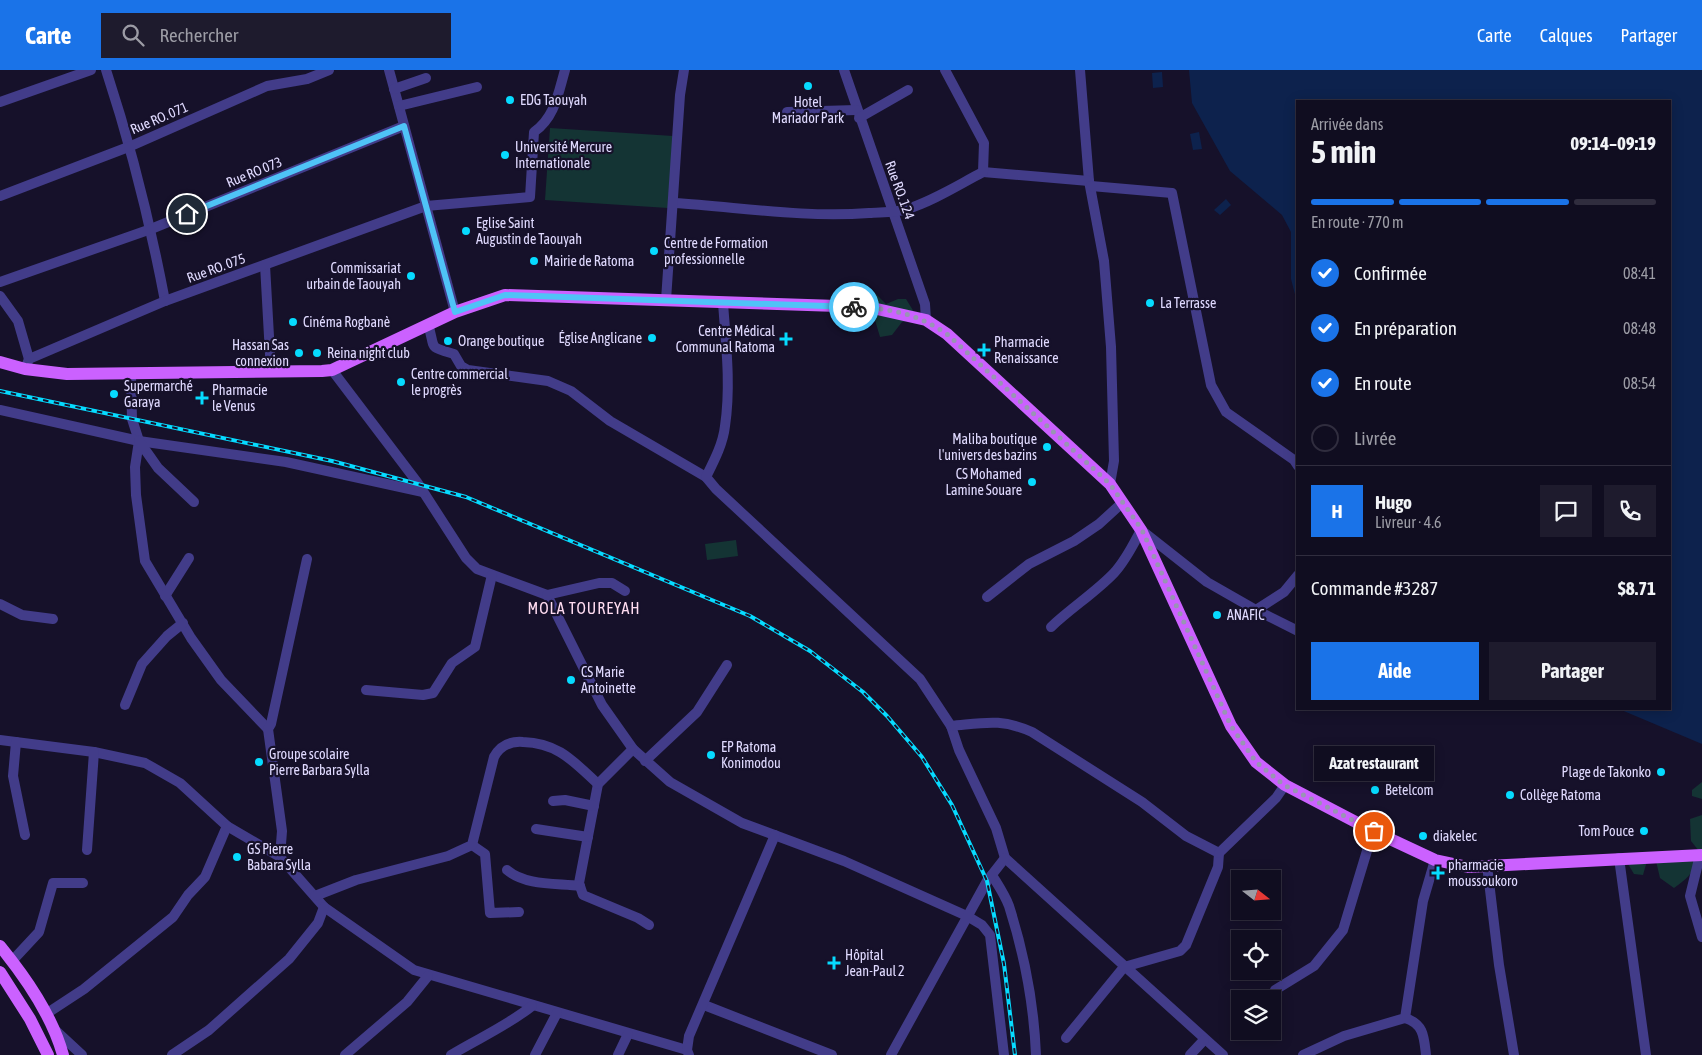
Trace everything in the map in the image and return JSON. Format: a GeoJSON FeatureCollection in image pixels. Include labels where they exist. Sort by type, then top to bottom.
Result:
{"type":"FeatureCollection","features":[{"type":"Feature","properties":{"kind":"main road"},"geometry":{"type":"LineString","coordinates":[[0,362],[27,364],[67,374],[131,375],[332,370],[455,312],[505,295],[868,307],[926,320],[947,334],[1110,484],[1142,530],[1231,726],[1256,762],[1284,785],[1435,860],[1468,867],[1701,855]]}},
{"type":"Feature","properties":{"kind":"main road"},"geometry":{"type":"LineString","coordinates":[[0,946],[12,961],[46,1014],[54,1029],[63,1055]]}},
{"type":"Feature","properties":{"kind":"main road"},"geometry":{"type":"LineString","coordinates":[[0,972],[30,1018],[48,1055]]}},
{"type":"Feature","properties":{"kind":"street"},"geometry":{"type":"LineString","coordinates":[[0,102],[91,70]]}},
{"type":"Feature","properties":{"kind":"street"},"geometry":{"type":"LineString","coordinates":[[106,70],[130,146],[151,229],[165,301]]}},
{"type":"Feature","properties":{"kind":"street","name":"Rue RO. 071"},"geometry":{"type":"LineString","coordinates":[[0,196],[130,146],[267,86],[307,79],[329,70]]}},
{"type":"Feature","properties":{"kind":"street"},"geometry":{"type":"LineString","coordinates":[[389,70],[455,312]]}},
{"type":"Feature","properties":{"kind":"street","name":"Rue RO. 075"},"geometry":{"type":"LineString","coordinates":[[27,364],[165,301],[426,206],[530,197],[534,132],[545,124],[554,110],[564,70]]}},
{"type":"Feature","properties":{"kind":"street"},"geometry":{"type":"LineString","coordinates":[[666,300],[680,95],[684,70]]}},
{"type":"Feature","properties":{"kind":"street","name":"Rue RO. 124"},"geometry":{"type":"LineString","coordinates":[[844,70],[925,304],[926,320]]}},
{"type":"Feature","properties":{"kind":"street"},"geometry":{"type":"LineString","coordinates":[[945,70],[984,143],[983,172]]}},
{"type":"Feature","properties":{"kind":"street"},"geometry":{"type":"LineString","coordinates":[[1080,70],[1090,184],[1104,260],[1111,347],[1114,461],[1110,484]]}},
{"type":"Feature","properties":{"kind":"street"},"geometry":{"type":"LineString","coordinates":[[394,89],[426,78]]}},
{"type":"Feature","properties":{"kind":"street"},"geometry":{"type":"LineString","coordinates":[[399,106],[477,87]]}},
{"type":"Feature","properties":{"kind":"street"},"geometry":{"type":"LineString","coordinates":[[788,112],[858,114],[908,90]]}},
{"type":"Feature","properties":{"kind":"street","name":"Rue RO 073"},"geometry":{"type":"LineString","coordinates":[[0,282],[151,229],[404,126]]}},
{"type":"Feature","properties":{"kind":"street"},"geometry":{"type":"LineString","coordinates":[[674,203],[759,209],[778,214],[847,215],[893,211],[906,209],[983,172],[1172,193],[1211,385],[1226,412],[1296,463]]}},
{"type":"Feature","properties":{"kind":"street"},"geometry":{"type":"LineString","coordinates":[[265,265],[271,372]]}},
{"type":"Feature","properties":{"kind":"street"},"geometry":{"type":"LineString","coordinates":[[0,296],[18,321],[27,364]]}},
{"type":"Feature","properties":{"kind":"street"},"geometry":{"type":"LineString","coordinates":[[706,477],[718,452],[725,428],[728,375],[723,303]]}},
{"type":"Feature","properties":{"kind":"street"},"geometry":{"type":"LineString","coordinates":[[428,324],[433,346],[437,351],[454,354],[461,366],[468,370],[548,381],[571,391],[610,421],[706,477],[716,489],[920,679],[951,726],[959,750],[996,828],[1005,858],[1204,1040],[1223,1055]]}},
{"type":"Feature","properties":{"kind":"street"},"geometry":{"type":"LineString","coordinates":[[332,370],[423,492],[466,558],[477,570],[547,595],[599,583],[612,583],[625,591]]}},
{"type":"Feature","properties":{"kind":"street"},"geometry":{"type":"LineString","coordinates":[[131,375],[132,419],[139,441],[158,468],[194,502]]}},
{"type":"Feature","properties":{"kind":"street"},"geometry":{"type":"LineString","coordinates":[[0,410],[139,441],[286,462],[423,492]]}},
{"type":"Feature","properties":{"kind":"street"},"geometry":{"type":"LineString","coordinates":[[139,441],[134,467],[145,561],[165,596],[221,680],[268,729],[282,831],[280,857]]}},
{"type":"Feature","properties":{"kind":"street"},"geometry":{"type":"LineString","coordinates":[[987,597],[1029,564],[1074,541],[1099,524],[1122,503]]}},
{"type":"Feature","properties":{"kind":"street"},"geometry":{"type":"LineString","coordinates":[[1051,626],[1072,606],[1113,574],[1126,559],[1142,530],[1207,582],[1296,630]]}},
{"type":"Feature","properties":{"kind":"street"},"geometry":{"type":"LineString","coordinates":[[165,596],[189,558]]}},
{"type":"Feature","properties":{"kind":"street"},"geometry":{"type":"LineString","coordinates":[[268,729],[271,724],[307,558]]}},
{"type":"Feature","properties":{"kind":"street"},"geometry":{"type":"LineString","coordinates":[[366,690],[423,696],[433,693],[452,663],[475,646],[492,575]]}},
{"type":"Feature","properties":{"kind":"street"},"geometry":{"type":"LineString","coordinates":[[1256,610],[1284,592],[1296,577]]}},
{"type":"Feature","properties":{"kind":"street"},"geometry":{"type":"LineString","coordinates":[[547,595],[602,705],[632,749],[670,782],[742,823],[844,861],[967,916],[982,925],[990,936],[1004,1055]]}},
{"type":"Feature","properties":{"kind":"street"},"geometry":{"type":"LineString","coordinates":[[0,604],[22,615],[53,619]]}},
{"type":"Feature","properties":{"kind":"street"},"geometry":{"type":"LineString","coordinates":[[125,706],[142,664],[167,636],[183,623]]}},
{"type":"Feature","properties":{"kind":"street"},"geometry":{"type":"LineString","coordinates":[[645,761],[697,712],[726,665]]}},
{"type":"Feature","properties":{"kind":"street"},"geometry":{"type":"LineString","coordinates":[[951,726],[998,722],[1014,724],[1032,732],[1142,802],[1186,836],[1219,853]]}},
{"type":"Feature","properties":{"kind":"street"},"geometry":{"type":"LineString","coordinates":[[0,740],[94,752],[144,763],[180,783],[227,826],[280,857],[324,906],[414,970],[428,976],[688,1053],[689,1036],[776,835]]}},
{"type":"Feature","properties":{"kind":"street"},"geometry":{"type":"LineString","coordinates":[[472,845],[494,757],[499,748],[515,741],[541,742],[566,754],[598,784]]}},
{"type":"Feature","properties":{"kind":"street"},"geometry":{"type":"LineString","coordinates":[[16,742],[13,776],[25,834]]}},
{"type":"Feature","properties":{"kind":"street"},"geometry":{"type":"LineString","coordinates":[[632,749],[598,784],[580,886],[583,895],[649,924]]}},
{"type":"Feature","properties":{"kind":"street"},"geometry":{"type":"LineString","coordinates":[[88,850],[94,752]]}},
{"type":"Feature","properties":{"kind":"street"},"geometry":{"type":"LineString","coordinates":[[1066,1038],[1124,966],[1180,951],[1186,944],[1218,867],[1219,853],[1276,798],[1284,785]]}},
{"type":"Feature","properties":{"kind":"street"},"geometry":{"type":"LineString","coordinates":[[553,801],[566,800],[594,806]]}},
{"type":"Feature","properties":{"kind":"street"},"geometry":{"type":"LineString","coordinates":[[46,1014],[84,989],[173,917],[205,877],[227,826]]}},
{"type":"Feature","properties":{"kind":"street"},"geometry":{"type":"LineString","coordinates":[[536,829],[588,837]]}},
{"type":"Feature","properties":{"kind":"street"},"geometry":{"type":"LineString","coordinates":[[1275,990],[1314,966],[1343,930],[1374,831]]}},
{"type":"Feature","properties":{"kind":"street"},"geometry":{"type":"LineString","coordinates":[[314,896],[356,880],[448,856],[472,845]]}},
{"type":"Feature","properties":{"kind":"street"},"geometry":{"type":"LineString","coordinates":[[472,845],[485,854],[490,913],[519,912]]}},
{"type":"Feature","properties":{"kind":"street"},"geometry":{"type":"LineString","coordinates":[[1701,855],[1690,896],[1702,937]]}},
{"type":"Feature","properties":{"kind":"street"},"geometry":{"type":"LineString","coordinates":[[891,1055],[967,916],[992,875],[1005,858]]}},
{"type":"Feature","properties":{"kind":"street"},"geometry":{"type":"LineString","coordinates":[[1619,858],[1646,1055]]}},
{"type":"Feature","properties":{"kind":"street"},"geometry":{"type":"LineString","coordinates":[[1405,1018],[1424,901],[1435,860]]}},
{"type":"Feature","properties":{"kind":"street"},"geometry":{"type":"LineString","coordinates":[[1487,865],[1499,965],[1514,1055]]}},
{"type":"Feature","properties":{"kind":"street"},"geometry":{"type":"LineString","coordinates":[[507,870],[514,876],[548,884],[580,886]]}},
{"type":"Feature","properties":{"kind":"street"},"geometry":{"type":"LineString","coordinates":[[992,875],[1008,904],[1018,943],[1035,1022],[1036,1055]]}},
{"type":"Feature","properties":{"kind":"street"},"geometry":{"type":"LineString","coordinates":[[12,961],[39,932],[53,883],[83,883]]}},
{"type":"Feature","properties":{"kind":"street"},"geometry":{"type":"LineString","coordinates":[[172,1055],[209,1030],[289,959],[318,923],[324,906]]}},
{"type":"Feature","properties":{"kind":"street"},"geometry":{"type":"LineString","coordinates":[[345,1055],[406,1002],[428,976]]}},
{"type":"Feature","properties":{"kind":"street"},"geometry":{"type":"LineString","coordinates":[[704,1005],[832,1055]]}},
{"type":"Feature","properties":{"kind":"street"},"geometry":{"type":"LineString","coordinates":[[452,1055],[482,1036],[504,1026],[532,1006]]}},
{"type":"Feature","properties":{"kind":"street"},"geometry":{"type":"LineString","coordinates":[[535,1055],[557,1013]]}},
{"type":"Feature","properties":{"kind":"street"},"geometry":{"type":"LineString","coordinates":[[1303,1055],[1344,1036],[1405,1018],[1415,1021],[1423,1032],[1426,1055]]}},
{"type":"Feature","properties":{"kind":"street"},"geometry":{"type":"LineString","coordinates":[[54,1029],[82,1055]]}},
{"type":"Feature","properties":{"kind":"street"},"geometry":{"type":"LineString","coordinates":[[618,1055],[628,1034]]}},
{"type":"Feature","properties":{"kind":"street"},"geometry":{"type":"LineString","coordinates":[[1190,1055],[1204,1040]]}},
{"type":"Feature","properties":{"kind":"green space"},"geometry":{"type":"Polygon","coordinates":[[[550,128],[673,136],[668,208],[545,200],[550,128]]]}},
{"type":"Feature","properties":{"kind":"green space"},"geometry":{"type":"Polygon","coordinates":[[[872,290],[886,304],[898,299],[906,299],[914,312],[911,320],[902,322],[892,335],[880,337],[875,320],[860,320],[841,311],[840,295],[872,290]]]}},
{"type":"Feature","properties":{"kind":"green space"},"geometry":{"type":"Polygon","coordinates":[[[736,540],[738,556],[707,560],[705,544],[736,540]]]}},
{"type":"Feature","properties":{"kind":"green space"},"geometry":{"type":"Polygon","coordinates":[[[1702,782],[1702,799],[1692,796],[1692,790],[1702,782]]]}},
{"type":"Feature","properties":{"kind":"green space"},"geometry":{"type":"Polygon","coordinates":[[[1702,815],[1702,861],[1699,851],[1691,841],[1690,819],[1702,815]]]}},
{"type":"Feature","properties":{"kind":"green space"},"geometry":{"type":"Polygon","coordinates":[[[1696,859],[1692,872],[1674,888],[1660,878],[1656,861],[1696,859]]]}},
{"type":"Feature","properties":{"kind":"green space"},"geometry":{"type":"Polygon","coordinates":[[[1647,861],[1643,875],[1634,874],[1628,864],[1647,861]]]}},
{"type":"Feature","properties":{"kind":"water"},"geometry":{"type":"Polygon","coordinates":[[[1189,70],[1702,70],[1702,744],[1621,710],[1671,710],[1671,100],[1296,100],[1296,298],[1291,279],[1291,232],[1282,215],[1230,171],[1192,103],[1189,70]]]}},
{"type":"Feature","properties":{"kind":"water"},"geometry":{"type":"Polygon","coordinates":[[[1162,72],[1163,87],[1153,88],[1152,73],[1162,72]]]}},
{"type":"Feature","properties":{"kind":"water"},"geometry":{"type":"Polygon","coordinates":[[[1199,132],[1202,149],[1193,150],[1190,134],[1199,132]]]}},
{"type":"Feature","properties":{"kind":"water"},"geometry":{"type":"Polygon","coordinates":[[[1226,199],[1231,205],[1220,215],[1214,210],[1226,199]]]}},
{"type":"Feature","properties":{"kind":"railway"},"geometry":{"type":"LineString","coordinates":[[0,391],[332,461],[466,497],[750,616],[810,651],[863,692],[887,716],[922,757],[952,805],[987,881],[1004,964],[1015,1055]]}},
{"type":"Feature","properties":{"kind":"way so far"},"geometry":{"type":"LineString","coordinates":[[854,307],[868,307],[899,312],[926,320],[947,334],[1110,484],[1142,530],[1231,726],[1256,762],[1284,785],[1374,831]]}},
{"type":"Feature","properties":{"kind":"place","name":"Hotel Mariador Park"},"geometry":{"type":"Point","coordinates":[808,86]}},
{"type":"Feature","properties":{"kind":"place","name":"EDG Taouyah"},"geometry":{"type":"Point","coordinates":[510,100]}},
{"type":"Feature","properties":{"kind":"place","name":"Université Mercure Internationale"},"geometry":{"type":"Point","coordinates":[505,155]}},
{"type":"Feature","properties":{"kind":"place","name":"Eglise Saint Augustin de Taouyah"},"geometry":{"type":"Point","coordinates":[466,231]}},
{"type":"Feature","properties":{"kind":"place","name":"Centre de Formation professionnelle"},"geometry":{"type":"Point","coordinates":[654,251]}},
{"type":"Feature","properties":{"kind":"place","name":"Mairie de Ratoma"},"geometry":{"type":"Point","coordinates":[534,261]}},
{"type":"Feature","properties":{"kind":"place","name":"Commissariat urbain de Taouyah"},"geometry":{"type":"Point","coordinates":[411,276]}},
{"type":"Feature","properties":{"kind":"place","name":"La Terrasse"},"geometry":{"type":"Point","coordinates":[1150,303]}},
{"type":"Feature","properties":{"kind":"place","name":"Cinéma Rogbanè"},"geometry":{"type":"Point","coordinates":[293,322]}},
{"type":"Feature","properties":{"kind":"place","name":"Église Anglicane"},"geometry":{"type":"Point","coordinates":[652,338]}},
{"type":"Feature","properties":{"kind":"place","name":"Centre Médical Communal Ratoma"},"geometry":{"type":"Point","coordinates":[786,339]}},
{"type":"Feature","properties":{"kind":"place","name":"Orange boutique"},"geometry":{"type":"Point","coordinates":[448,341]}},
{"type":"Feature","properties":{"kind":"place","name":"Pharmacie Renaissance"},"geometry":{"type":"Point","coordinates":[984,350]}},
{"type":"Feature","properties":{"kind":"place","name":"Hassan Sas connexion"},"geometry":{"type":"Point","coordinates":[299,353]}},
{"type":"Feature","properties":{"kind":"place","name":"Reina night club"},"geometry":{"type":"Point","coordinates":[317,353]}},
{"type":"Feature","properties":{"kind":"place","name":"Centre commercial le progrès"},"geometry":{"type":"Point","coordinates":[401,382]}},
{"type":"Feature","properties":{"kind":"place","name":"Supermarché Garaya"},"geometry":{"type":"Point","coordinates":[114,394]}},
{"type":"Feature","properties":{"kind":"place","name":"Pharmacie le Venus"},"geometry":{"type":"Point","coordinates":[202,398]}},
{"type":"Feature","properties":{"kind":"place","name":"Maliba boutique l'univers des bazins"},"geometry":{"type":"Point","coordinates":[1047,447]}},
{"type":"Feature","properties":{"kind":"place","name":"CS Mohamed Lamine Souare"},"geometry":{"type":"Point","coordinates":[1032,482]}},
{"type":"Feature","properties":{"kind":"place","name":"ANAFIC"},"geometry":{"type":"Point","coordinates":[1217,615]}},
{"type":"Feature","properties":{"kind":"place","name":"CS Marie Antoinette"},"geometry":{"type":"Point","coordinates":[571,680]}},
{"type":"Feature","properties":{"kind":"place","name":"EP Ratoma Konimodou"},"geometry":{"type":"Point","coordinates":[711,755]}},
{"type":"Feature","properties":{"kind":"place","name":"Groupe scolaire Pierre Barbara Sylla"},"geometry":{"type":"Point","coordinates":[259,762]}},
{"type":"Feature","properties":{"kind":"place","name":"Plage de Takonko"},"geometry":{"type":"Point","coordinates":[1661,772]}},
{"type":"Feature","properties":{"kind":"place","name":"Betelcom"},"geometry":{"type":"Point","coordinates":[1375,790]}},
{"type":"Feature","properties":{"kind":"place","name":"Collège Ratoma"},"geometry":{"type":"Point","coordinates":[1510,795]}},
{"type":"Feature","properties":{"kind":"place","name":"Azat restaurant"},"geometry":{"type":"Point","coordinates":[1374,831]}},
{"type":"Feature","properties":{"kind":"place","name":"Tom Pouce"},"geometry":{"type":"Point","coordinates":[1644,831]}},
{"type":"Feature","properties":{"kind":"place","name":"diakelec"},"geometry":{"type":"Point","coordinates":[1423,836]}},
{"type":"Feature","properties":{"kind":"place","name":"GS Pierre Babara Sylla"},"geometry":{"type":"Point","coordinates":[237,857]}},
{"type":"Feature","properties":{"kind":"place","name":"pharmacie moussoukoro"},"geometry":{"type":"Point","coordinates":[1438,873]}},
{"type":"Feature","properties":{"kind":"place","name":"Hôpital Jean-Paul 2"},"geometry":{"type":"Point","coordinates":[834,963]}},
{"type":"Feature","properties":{"kind":"district","name":"MOLA TOUREYAH"},"geometry":{"type":"Point","coordinates":[584,608]}},
{"type":"Feature","properties":{"kind":"route"},"geometry":{"type":"LineString","coordinates":[[187,214],[404,126],[455,312],[505,295],[854,307]]}}]}
